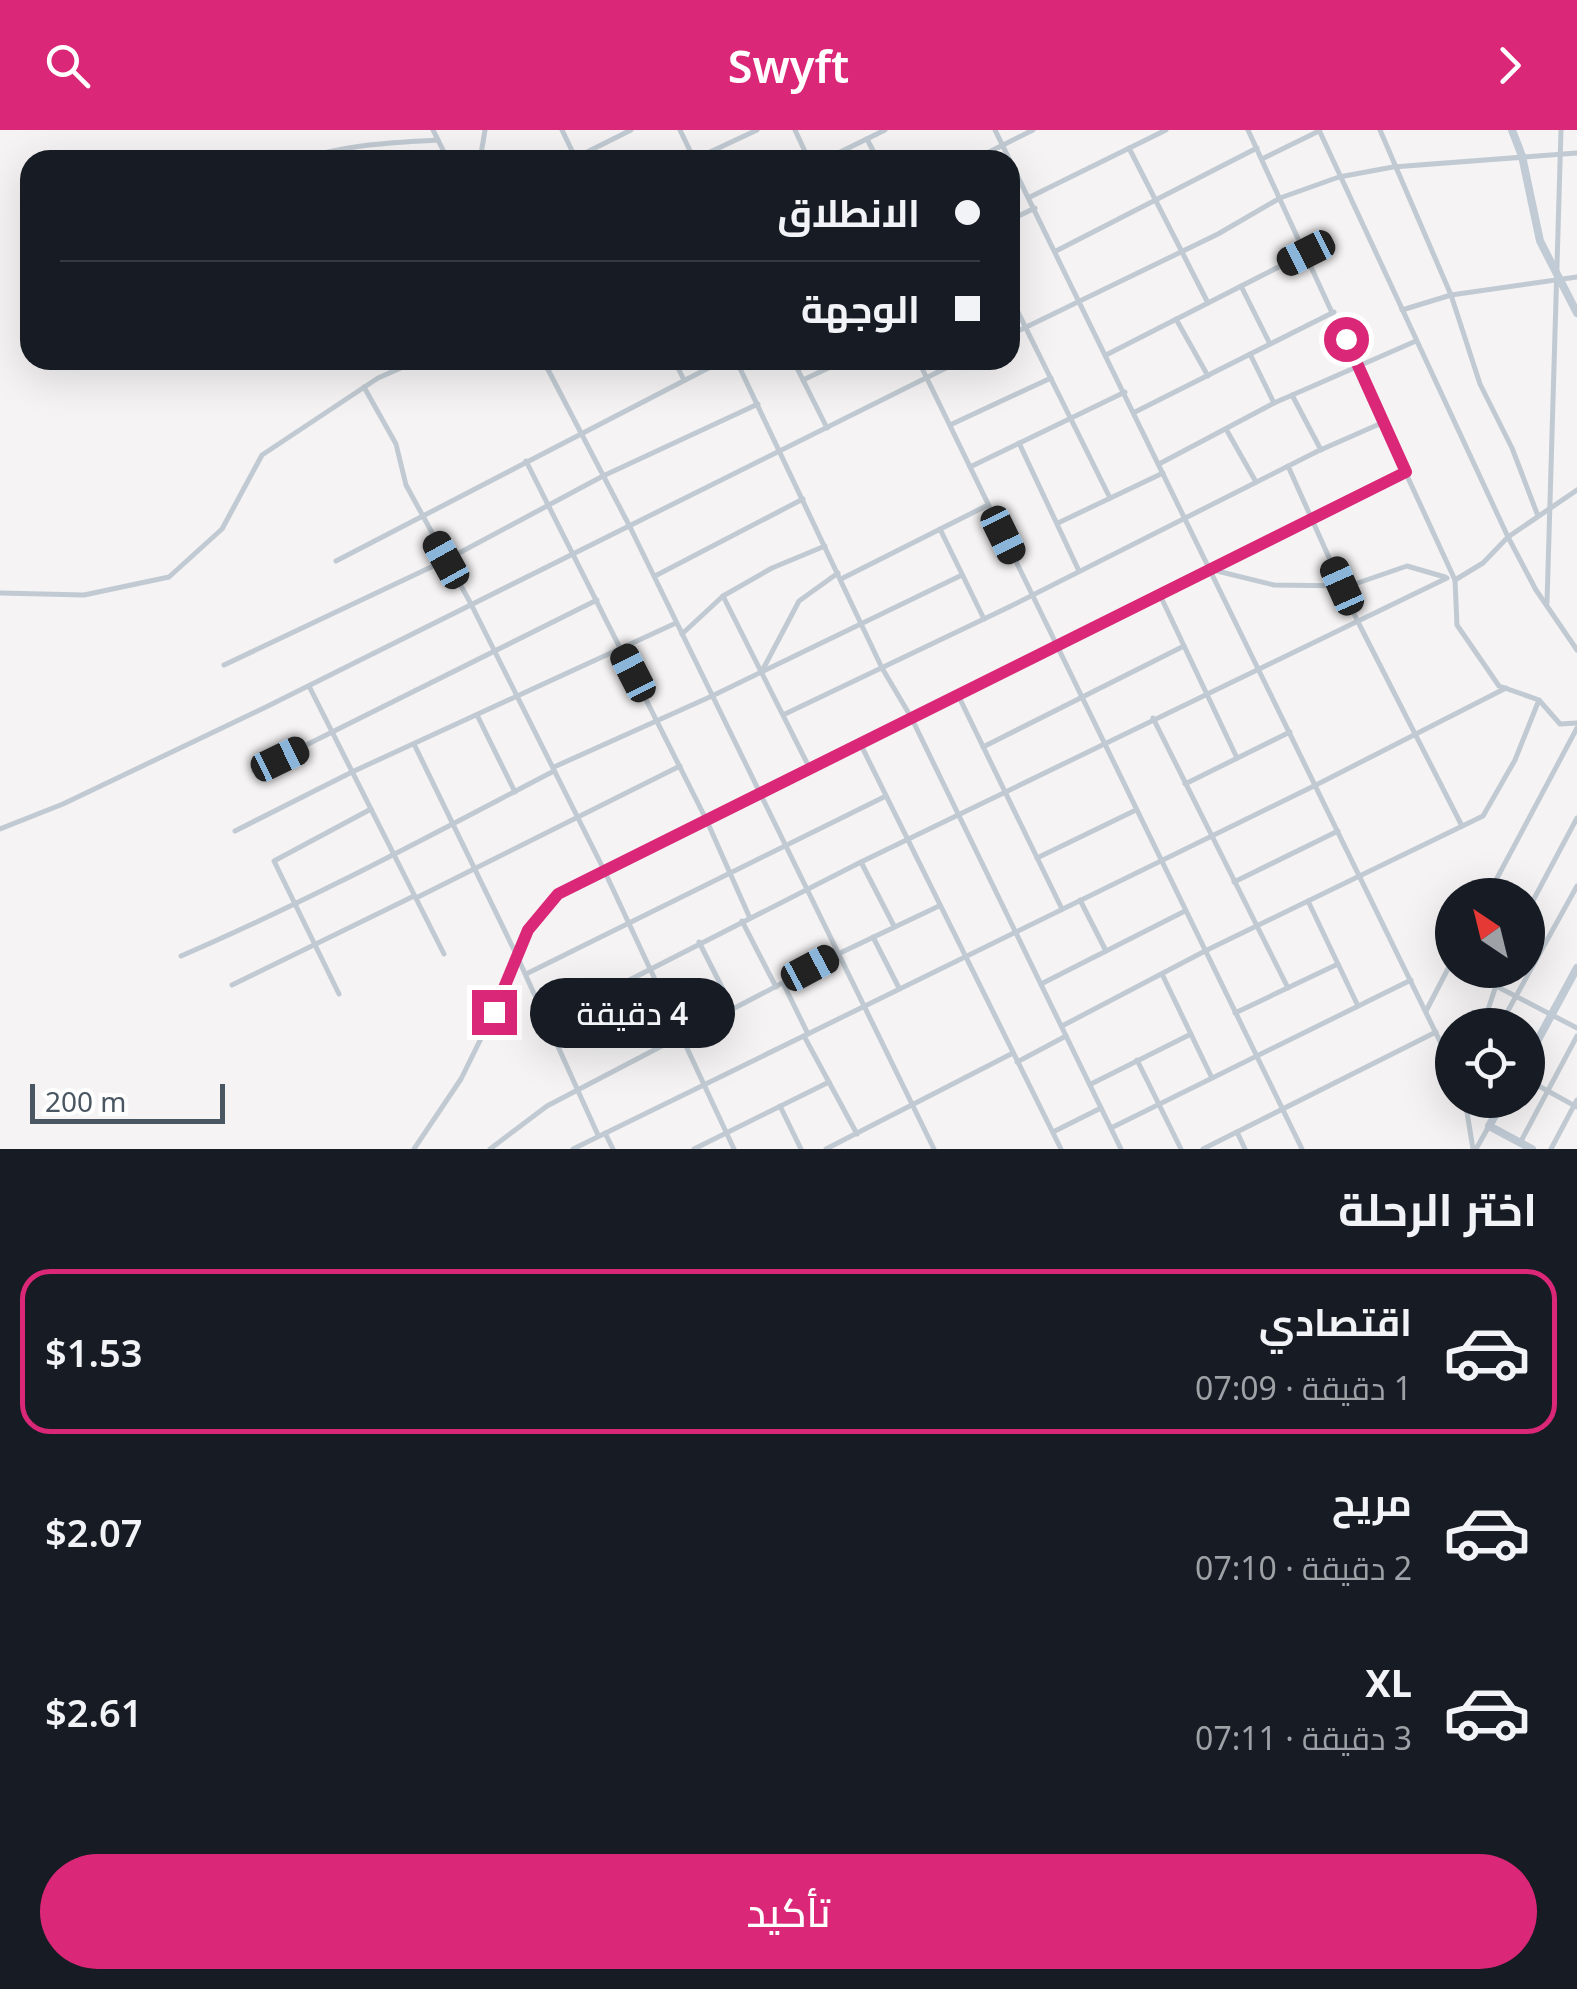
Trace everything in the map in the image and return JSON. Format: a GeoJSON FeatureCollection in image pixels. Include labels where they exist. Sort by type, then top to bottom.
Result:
{"type":"FeatureCollection","features":[{"type":"Feature","properties":{"kind":"street"},"geometry":{"type":"LineString","coordinates":[[433,130],[443,150]]}},
{"type":"Feature","properties":{"kind":"street"},"geometry":{"type":"LineString","coordinates":[[593,150],[632,130]]}},
{"type":"Feature","properties":{"kind":"street"},"geometry":{"type":"LineString","coordinates":[[715,150],[757,130]]}},
{"type":"Feature","properties":{"kind":"street"},"geometry":{"type":"LineString","coordinates":[[845,150],[885,130]]}},
{"type":"Feature","properties":{"kind":"street"},"geometry":{"type":"LineString","coordinates":[[995,130],[1007,150]]}},
{"type":"Feature","properties":{"kind":"street"},"geometry":{"type":"LineString","coordinates":[[992,150],[1032,130]]}},
{"type":"Feature","properties":{"kind":"street"},"geometry":{"type":"LineString","coordinates":[[1030,196],[1164,130]]}},
{"type":"Feature","properties":{"kind":"street"},"geometry":{"type":"LineString","coordinates":[[1248,130],[1406,472],[1451,579],[1457,625],[1500,686],[1539,700],[1560,724],[1577,726],[1497,878]]}},
{"type":"Feature","properties":{"kind":"street"},"geometry":{"type":"LineString","coordinates":[[1262,160],[1319,130],[1508,537],[1577,650]]}},
{"type":"Feature","properties":{"kind":"street"},"geometry":{"type":"LineString","coordinates":[[1380,130],[1450,294],[1480,384],[1512,448],[1538,516]]}},
{"type":"Feature","properties":{"kind":"street"},"geometry":{"type":"LineString","coordinates":[[1512,130],[1522,156],[1540,241],[1577,313]]}},
{"type":"Feature","properties":{"kind":"street"},"geometry":{"type":"LineString","coordinates":[[1547,606],[1561,130]]}},
{"type":"Feature","properties":{"kind":"street"},"geometry":{"type":"LineString","coordinates":[[868,139],[873,150]]}},
{"type":"Feature","properties":{"kind":"street"},"geometry":{"type":"LineString","coordinates":[[338,150],[438,140]]}},
{"type":"Feature","properties":{"kind":"street"},"geometry":{"type":"LineString","coordinates":[[1129,148],[1208,303]]}},
{"type":"Feature","properties":{"kind":"street"},"geometry":{"type":"LineString","coordinates":[[1056,251],[1256,148]]}},
{"type":"Feature","properties":{"kind":"street"},"geometry":{"type":"LineString","coordinates":[[1020,330],[1280,198],[1340,177],[1394,166],[1577,153]]}},
{"type":"Feature","properties":{"kind":"street"},"geometry":{"type":"LineString","coordinates":[[1020,176],[1435,1030]]}},
{"type":"Feature","properties":{"kind":"street"},"geometry":{"type":"LineString","coordinates":[[1020,215],[1035,208]]}},
{"type":"Feature","properties":{"kind":"street"},"geometry":{"type":"LineString","coordinates":[[1106,355],[1306,253]]}},
{"type":"Feature","properties":{"kind":"street"},"geometry":{"type":"LineString","coordinates":[[1402,310],[1450,294],[1577,277]]}},
{"type":"Feature","properties":{"kind":"street"},"geometry":{"type":"LineString","coordinates":[[1242,286],[1270,344]]}},
{"type":"Feature","properties":{"kind":"street"},"geometry":{"type":"LineString","coordinates":[[1134,412],[1334,312]]}},
{"type":"Feature","properties":{"kind":"street"},"geometry":{"type":"LineString","coordinates":[[1020,315],[1110,498]]}},
{"type":"Feature","properties":{"kind":"street"},"geometry":{"type":"LineString","coordinates":[[1176,319],[1208,376]]}},
{"type":"Feature","properties":{"kind":"street"},"geometry":{"type":"LineString","coordinates":[[1159,464],[1274,403],[1416,341]]}},
{"type":"Feature","properties":{"kind":"street"},"geometry":{"type":"LineString","coordinates":[[1250,354],[1274,403]]}},
{"type":"Feature","properties":{"kind":"street"},"geometry":{"type":"LineString","coordinates":[[0,593],[84,595],[169,577],[222,530],[262,455],[364,387],[399,370]]}},
{"type":"Feature","properties":{"kind":"street"},"geometry":{"type":"LineString","coordinates":[[548,370],[629,524],[934,1149]]}},
{"type":"Feature","properties":{"kind":"street"},"geometry":{"type":"LineString","coordinates":[[679,370],[684,380]]}},
{"type":"Feature","properties":{"kind":"street"},"geometry":{"type":"LineString","coordinates":[[336,560],[704,370]]}},
{"type":"Feature","properties":{"kind":"street"},"geometry":{"type":"LineString","coordinates":[[741,370],[882,668],[911,718],[1121,1149]]}},
{"type":"Feature","properties":{"kind":"street"},"geometry":{"type":"LineString","coordinates":[[798,370],[827,428]]}},
{"type":"Feature","properties":{"kind":"street"},"geometry":{"type":"LineString","coordinates":[[803,380],[824,370]]}},
{"type":"Feature","properties":{"kind":"street"},"geometry":{"type":"LineString","coordinates":[[923,370],[1302,1149]]}},
{"type":"Feature","properties":{"kind":"street"},"geometry":{"type":"LineString","coordinates":[[0,830],[63,804],[308,686],[943,370]]}},
{"type":"Feature","properties":{"kind":"street"},"geometry":{"type":"LineString","coordinates":[[950,425],[1051,378]]}},
{"type":"Feature","properties":{"kind":"street"},"geometry":{"type":"LineString","coordinates":[[364,387],[396,444],[406,485],[421,516],[471,604],[604,870],[734,1149]]}},
{"type":"Feature","properties":{"kind":"street"},"geometry":{"type":"LineString","coordinates":[[970,467],[1124,392]]}},
{"type":"Feature","properties":{"kind":"street"},"geometry":{"type":"LineString","coordinates":[[1292,395],[1320,450]]}},
{"type":"Feature","properties":{"kind":"street"},"geometry":{"type":"LineString","coordinates":[[224,664],[446,560],[604,476],[758,404]]}},
{"type":"Feature","properties":{"kind":"street"},"geometry":{"type":"LineString","coordinates":[[785,714],[1384,422]]}},
{"type":"Feature","properties":{"kind":"street"},"geometry":{"type":"LineString","coordinates":[[1226,429],[1256,482]]}},
{"type":"Feature","properties":{"kind":"street"},"geometry":{"type":"LineString","coordinates":[[1019,443],[1079,571]]}},
{"type":"Feature","properties":{"kind":"street"},"geometry":{"type":"LineString","coordinates":[[526,460],[706,819],[750,917]]}},
{"type":"Feature","properties":{"kind":"street"},"geometry":{"type":"LineString","coordinates":[[1288,466],[1357,620],[1462,826]]}},
{"type":"Feature","properties":{"kind":"street"},"geometry":{"type":"LineString","coordinates":[[1057,524],[1163,472]]}},
{"type":"Feature","properties":{"kind":"street"},"geometry":{"type":"LineString","coordinates":[[414,1149],[462,1079],[528,930],[558,894],[1406,472]]}},
{"type":"Feature","properties":{"kind":"street"},"geometry":{"type":"LineString","coordinates":[[547,1022],[649,967],[1004,791],[1483,563],[1508,537],[1577,490]]}},
{"type":"Feature","properties":{"kind":"street"},"geometry":{"type":"LineString","coordinates":[[654,576],[803,499]]}},
{"type":"Feature","properties":{"kind":"street"},"geometry":{"type":"LineString","coordinates":[[762,671],[799,600],[839,576],[988,505]]}},
{"type":"Feature","properties":{"kind":"street"},"geometry":{"type":"LineString","coordinates":[[940,530],[984,619]]}},
{"type":"Feature","properties":{"kind":"street"},"geometry":{"type":"LineString","coordinates":[[682,634],[723,596],[772,568],[825,546]]}},
{"type":"Feature","properties":{"kind":"street"},"geometry":{"type":"LineString","coordinates":[[1212,570],[1274,585],[1342,586],[1407,566],[1451,579]]}},
{"type":"Feature","properties":{"kind":"street"},"geometry":{"type":"LineString","coordinates":[[181,956],[394,855],[554,770],[962,575]]}},
{"type":"Feature","properties":{"kind":"street"},"geometry":{"type":"LineString","coordinates":[[723,596],[810,768]]}},
{"type":"Feature","properties":{"kind":"street"},"geometry":{"type":"LineString","coordinates":[[1160,596],[1238,758]]}},
{"type":"Feature","properties":{"kind":"street"},"geometry":{"type":"LineString","coordinates":[[254,772],[597,600]]}},
{"type":"Feature","properties":{"kind":"street"},"geometry":{"type":"LineString","coordinates":[[235,830],[677,623]]}},
{"type":"Feature","properties":{"kind":"street"},"geometry":{"type":"LineString","coordinates":[[983,747],[1184,646]]}},
{"type":"Feature","properties":{"kind":"street"},"geometry":{"type":"LineString","coordinates":[[308,686],[444,954]]}},
{"type":"Feature","properties":{"kind":"street"},"geometry":{"type":"LineString","coordinates":[[573,1149],[1506,688]]}},
{"type":"Feature","properties":{"kind":"street"},"geometry":{"type":"LineString","coordinates":[[958,695],[1062,909]]}},
{"type":"Feature","properties":{"kind":"street"},"geometry":{"type":"LineString","coordinates":[[1062,1026],[1205,951],[1483,816],[1515,760],[1539,700]]}},
{"type":"Feature","properties":{"kind":"street"},"geometry":{"type":"LineString","coordinates":[[477,715],[516,792]]}},
{"type":"Feature","properties":{"kind":"street"},"geometry":{"type":"LineString","coordinates":[[1153,718],[1288,988]]}},
{"type":"Feature","properties":{"kind":"street"},"geometry":{"type":"LineString","coordinates":[[1185,784],[1290,732]]}},
{"type":"Feature","properties":{"kind":"street"},"geometry":{"type":"LineString","coordinates":[[860,743],[1060,1147],[1052,1149]]}},
{"type":"Feature","properties":{"kind":"street"},"geometry":{"type":"LineString","coordinates":[[414,744],[578,1090],[613,1149]]}},
{"type":"Feature","properties":{"kind":"street"},"geometry":{"type":"LineString","coordinates":[[232,985],[680,766]]}},
{"type":"Feature","properties":{"kind":"street"},"geometry":{"type":"LineString","coordinates":[[526,974],[886,796]]}},
{"type":"Feature","properties":{"kind":"street"},"geometry":{"type":"LineString","coordinates":[[339,994],[274,861],[371,809]]}},
{"type":"Feature","properties":{"kind":"street"},"geometry":{"type":"LineString","coordinates":[[1037,858],[1136,810]]}},
{"type":"Feature","properties":{"kind":"street"},"geometry":{"type":"LineString","coordinates":[[1545,879],[1576,822]]}},
{"type":"Feature","properties":{"kind":"street"},"geometry":{"type":"LineString","coordinates":[[1234,882],[1338,831]]}},
{"type":"Feature","properties":{"kind":"street"},"geometry":{"type":"LineString","coordinates":[[861,862],[894,927]]}},
{"type":"Feature","properties":{"kind":"street"},"geometry":{"type":"LineString","coordinates":[[1509,1008],[1577,886]]}},
{"type":"Feature","properties":{"kind":"street"},"geometry":{"type":"LineString","coordinates":[[1080,900],[1106,951]]}},
{"type":"Feature","properties":{"kind":"street"},"geometry":{"type":"LineString","coordinates":[[1308,901],[1358,1006]]}},
{"type":"Feature","properties":{"kind":"street"},"geometry":{"type":"LineString","coordinates":[[490,1149],[546,1106],[838,954],[939,906]]}},
{"type":"Feature","properties":{"kind":"street"},"geometry":{"type":"LineString","coordinates":[[1041,984],[1185,910]]}},
{"type":"Feature","properties":{"kind":"street"},"geometry":{"type":"LineString","coordinates":[[742,921],[857,1134]]}},
{"type":"Feature","properties":{"kind":"street"},"geometry":{"type":"LineString","coordinates":[[873,937],[899,989]]}},
{"type":"Feature","properties":{"kind":"street"},"geometry":{"type":"LineString","coordinates":[[699,942],[733,1009]]}},
{"type":"Feature","properties":{"kind":"street"},"geometry":{"type":"LineString","coordinates":[[1234,1013],[1338,964]]}},
{"type":"Feature","properties":{"kind":"street"},"geometry":{"type":"LineString","coordinates":[[1545,1027],[1577,968]]}},
{"type":"Feature","properties":{"kind":"street"},"geometry":{"type":"LineString","coordinates":[[1162,974],[1212,1078]]}},
{"type":"Feature","properties":{"kind":"street"},"geometry":{"type":"LineString","coordinates":[[1111,1128],[1410,980]]}},
{"type":"Feature","properties":{"kind":"street"},"geometry":{"type":"LineString","coordinates":[[1426,1011],[1438,988]]}},
{"type":"Feature","properties":{"kind":"street"},"geometry":{"type":"LineString","coordinates":[[1500,988],[1577,1028]]}},
{"type":"Feature","properties":{"kind":"street"},"geometry":{"type":"LineString","coordinates":[[1203,1149],[1435,1033]]}},
{"type":"Feature","properties":{"kind":"street"},"geometry":{"type":"LineString","coordinates":[[1090,1084],[1191,1034]]}},
{"type":"Feature","properties":{"kind":"street"},"geometry":{"type":"LineString","coordinates":[[1017,1062],[1066,1036]]}},
{"type":"Feature","properties":{"kind":"street"},"geometry":{"type":"LineString","coordinates":[[1520,1143],[1577,1036]]}},
{"type":"Feature","properties":{"kind":"street"},"geometry":{"type":"LineString","coordinates":[[826,1149],[1013,1053]]}},
{"type":"Feature","properties":{"kind":"street"},"geometry":{"type":"LineString","coordinates":[[1138,1060],[1182,1149]]}},
{"type":"Feature","properties":{"kind":"street"},"geometry":{"type":"LineString","coordinates":[[694,1149],[829,1082]]}},
{"type":"Feature","properties":{"kind":"street"},"geometry":{"type":"LineString","coordinates":[[1545,1089],[1576,1104],[1551,1149]]}},
{"type":"Feature","properties":{"kind":"street"},"geometry":{"type":"LineString","coordinates":[[780,1106],[800,1149]]}},
{"type":"Feature","properties":{"kind":"street"},"geometry":{"type":"LineString","coordinates":[[1053,1132],[1102,1108]]}},
{"type":"Feature","properties":{"kind":"street"},"geometry":{"type":"LineString","coordinates":[[1468,1118],[1474,1149]]}},
{"type":"Feature","properties":{"kind":"street"},"geometry":{"type":"LineString","coordinates":[[1474,1149],[1494,1118]]}},
{"type":"Feature","properties":{"kind":"street"},"geometry":{"type":"LineString","coordinates":[[1489,1126],[1532,1149]]}},
{"type":"Feature","properties":{"kind":"street"},"geometry":{"type":"LineString","coordinates":[[1237,1132],[1245,1149]]}},
{"type":"Feature","properties":{"kind":"route"},"geometry":{"type":"LineString","coordinates":[[494,1012],[528,930],[558,894],[1406,472],[1346,339]]}}]}
